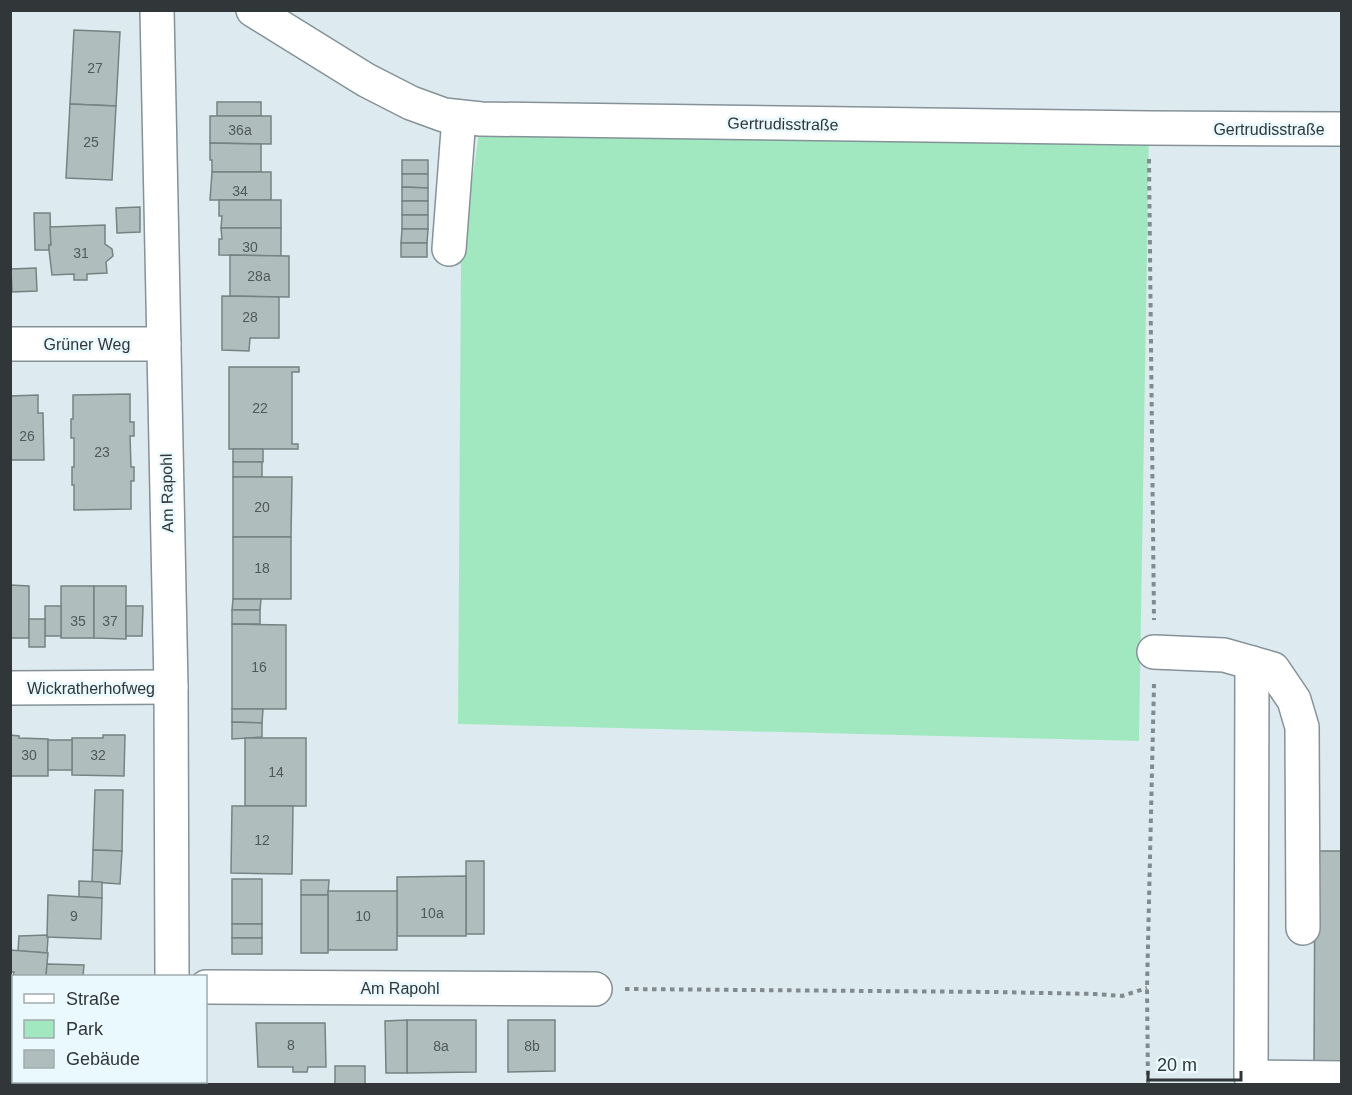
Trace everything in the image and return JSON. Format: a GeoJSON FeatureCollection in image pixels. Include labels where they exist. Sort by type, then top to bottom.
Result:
{"type":"FeatureCollection","features":[{"type":"Feature","properties":{"kind":"street","name":"Am Rapohl"},"geometry":{"type":"LineString","coordinates":[[157,10],[171,687],[172,975]]}},
{"type":"Feature","properties":{"kind":"street","name":"Gertrudisstraße"},"geometry":{"type":"LineString","coordinates":[[253,10],[366,80],[411,103],[444,115],[482,120],[1149,129],[1341,129]]}},
{"type":"Feature","properties":{"kind":"street"},"geometry":{"type":"LineString","coordinates":[[449,249],[459,117]]}},
{"type":"Feature","properties":{"kind":"street","name":"Grüner Weg"},"geometry":{"type":"LineString","coordinates":[[10,344],[164,344]]}},
{"type":"Feature","properties":{"kind":"street"},"geometry":{"type":"LineString","coordinates":[[1154,652],[1224,655],[1273,669],[1294,700],[1302,727],[1303,928]]}},
{"type":"Feature","properties":{"kind":"street"},"geometry":{"type":"LineString","coordinates":[[1252,663],[1251,1077],[1341,1078]]}},
{"type":"Feature","properties":{"kind":"street","name":"Wickratherhofweg"},"geometry":{"type":"LineString","coordinates":[[10,688],[171,687]]}},
{"type":"Feature","properties":{"kind":"street","name":"Am Rapohl"},"geometry":{"type":"LineString","coordinates":[[207,987],[596,989]]}},
{"type":"Feature","properties":{"kind":"path"},"geometry":{"type":"LineString","coordinates":[[1148,1084],[1154,652],[1149,129]]}},
{"type":"Feature","properties":{"kind":"path"},"geometry":{"type":"LineString","coordinates":[[596,989],[1015,992],[1122,996],[1148,988]]}},
{"type":"Feature","properties":{"kind":"green space"},"geometry":{"type":"Polygon","coordinates":[[[481,119],[1149,128],[1139,741],[458,724],[461,257],[481,119]]]}},
{"type":"Feature","properties":{"kind":"building"},"geometry":{"type":"Polygon","coordinates":[[[74,30],[120,32],[116,106],[70,104],[74,30]]]}},
{"type":"Feature","properties":{"kind":"building"},"geometry":{"type":"Polygon","coordinates":[[[217,102],[261,102],[261,116],[217,116],[217,102]]]}},
{"type":"Feature","properties":{"kind":"building"},"geometry":{"type":"Polygon","coordinates":[[[70,104],[116,106],[112,180],[66,178],[70,104]]]}},
{"type":"Feature","properties":{"kind":"building"},"geometry":{"type":"Polygon","coordinates":[[[210,116],[271,116],[271,144],[210,143],[210,116]]]}},
{"type":"Feature","properties":{"kind":"building"},"geometry":{"type":"Polygon","coordinates":[[[210,143],[261,144],[261,172],[212,172],[210,143]]]}},
{"type":"Feature","properties":{"kind":"building"},"geometry":{"type":"Polygon","coordinates":[[[402,160],[428,160],[428,174],[402,174],[402,160]]]}},
{"type":"Feature","properties":{"kind":"building"},"geometry":{"type":"Polygon","coordinates":[[[212,172],[271,172],[271,200],[210,200],[212,172]]]}},
{"type":"Feature","properties":{"kind":"building"},"geometry":{"type":"Polygon","coordinates":[[[402,174],[428,174],[428,188],[402,187],[402,174]]]}},
{"type":"Feature","properties":{"kind":"building"},"geometry":{"type":"Polygon","coordinates":[[[402,187],[428,188],[428,201],[402,201],[402,187]]]}},
{"type":"Feature","properties":{"kind":"building"},"geometry":{"type":"Polygon","coordinates":[[[219,200],[281,200],[281,228],[221,228],[222,216],[219,216],[219,200]]]}},
{"type":"Feature","properties":{"kind":"building"},"geometry":{"type":"Polygon","coordinates":[[[402,201],[428,201],[428,215],[402,215],[402,201]]]}},
{"type":"Feature","properties":{"kind":"building"},"geometry":{"type":"Polygon","coordinates":[[[140,207],[140,232],[117,233],[116,208],[140,207]]]}},
{"type":"Feature","properties":{"kind":"building"},"geometry":{"type":"Polygon","coordinates":[[[34,213],[50,213],[51,245],[49,245],[49,250],[35,250],[34,213]]]}},
{"type":"Feature","properties":{"kind":"building"},"geometry":{"type":"Polygon","coordinates":[[[402,215],[428,215],[428,229],[402,229],[402,215]]]}},
{"type":"Feature","properties":{"kind":"building"},"geometry":{"type":"Polygon","coordinates":[[[105,225],[105,244],[112,249],[113,256],[106,262],[107,273],[87,274],[87,280],[74,280],[74,274],[52,275],[49,250],[50,227],[105,225]]]}},
{"type":"Feature","properties":{"kind":"building"},"geometry":{"type":"Polygon","coordinates":[[[221,228],[281,228],[281,256],[219,255],[219,239],[222,239],[221,228]]]}},
{"type":"Feature","properties":{"kind":"building"},"geometry":{"type":"Polygon","coordinates":[[[402,229],[428,229],[427,243],[401,243],[402,229]]]}},
{"type":"Feature","properties":{"kind":"building"},"geometry":{"type":"Polygon","coordinates":[[[401,243],[427,243],[427,257],[401,257],[401,243]]]}},
{"type":"Feature","properties":{"kind":"building"},"geometry":{"type":"Polygon","coordinates":[[[230,255],[289,256],[289,297],[230,296],[230,255]]]}},
{"type":"Feature","properties":{"kind":"building"},"geometry":{"type":"Polygon","coordinates":[[[36,268],[37,291],[12,292],[11,269],[36,268]]]}},
{"type":"Feature","properties":{"kind":"building"},"geometry":{"type":"Polygon","coordinates":[[[222,296],[279,297],[279,338],[250,338],[249,351],[222,350],[222,296]]]}},
{"type":"Feature","properties":{"kind":"building"},"geometry":{"type":"Polygon","coordinates":[[[229,367],[299,367],[299,372],[292,372],[292,444],[298,444],[298,449],[229,449],[229,367]]]}},
{"type":"Feature","properties":{"kind":"building"},"geometry":{"type":"Polygon","coordinates":[[[130,394],[130,422],[134,422],[134,436],[130,436],[131,467],[134,467],[134,481],[131,481],[131,509],[74,510],[72,467],[74,467],[74,438],[71,438],[73,395],[130,394]]]}},
{"type":"Feature","properties":{"kind":"building"},"geometry":{"type":"Polygon","coordinates":[[[38,395],[38,413],[43,413],[44,460],[10,460],[10,396],[38,395]]]}},
{"type":"Feature","properties":{"kind":"building"},"geometry":{"type":"Polygon","coordinates":[[[233,449],[263,449],[263,462],[233,462],[233,449]]]}},
{"type":"Feature","properties":{"kind":"building"},"geometry":{"type":"Polygon","coordinates":[[[233,462],[262,462],[262,477],[233,477],[233,462]]]}},
{"type":"Feature","properties":{"kind":"building"},"geometry":{"type":"Polygon","coordinates":[[[233,477],[292,477],[291,537],[233,537],[233,477]]]}},
{"type":"Feature","properties":{"kind":"building"},"geometry":{"type":"Polygon","coordinates":[[[233,537],[291,537],[291,599],[233,599],[233,537]]]}},
{"type":"Feature","properties":{"kind":"building"},"geometry":{"type":"Polygon","coordinates":[[[10,585],[29,586],[29,638],[10,638],[10,585]]]}},
{"type":"Feature","properties":{"kind":"building"},"geometry":{"type":"Polygon","coordinates":[[[61,586],[94,586],[94,638],[61,638],[61,586]]]}},
{"type":"Feature","properties":{"kind":"building"},"geometry":{"type":"Polygon","coordinates":[[[94,586],[126,586],[126,639],[94,638],[94,586]]]}},
{"type":"Feature","properties":{"kind":"building"},"geometry":{"type":"Polygon","coordinates":[[[233,599],[261,599],[260,610],[232,610],[233,599]]]}},
{"type":"Feature","properties":{"kind":"building"},"geometry":{"type":"Polygon","coordinates":[[[45,606],[61,606],[61,636],[45,636],[45,606]]]}},
{"type":"Feature","properties":{"kind":"building"},"geometry":{"type":"Polygon","coordinates":[[[126,606],[143,606],[142,636],[126,636],[126,606]]]}},
{"type":"Feature","properties":{"kind":"building"},"geometry":{"type":"Polygon","coordinates":[[[232,610],[260,610],[260,624],[232,624],[232,610]]]}},
{"type":"Feature","properties":{"kind":"building"},"geometry":{"type":"Polygon","coordinates":[[[29,619],[45,619],[45,647],[29,647],[29,619]]]}},
{"type":"Feature","properties":{"kind":"building"},"geometry":{"type":"Polygon","coordinates":[[[232,624],[286,625],[286,709],[232,709],[232,624]]]}},
{"type":"Feature","properties":{"kind":"building"},"geometry":{"type":"Polygon","coordinates":[[[232,709],[263,709],[262,723],[232,722],[232,709]]]}},
{"type":"Feature","properties":{"kind":"building"},"geometry":{"type":"Polygon","coordinates":[[[232,722],[262,723],[262,737],[232,739],[232,722]]]}},
{"type":"Feature","properties":{"kind":"building"},"geometry":{"type":"Polygon","coordinates":[[[10,735],[19,736],[19,738],[48,739],[48,776],[10,776],[10,735]]]}},
{"type":"Feature","properties":{"kind":"building"},"geometry":{"type":"Polygon","coordinates":[[[103,735],[125,735],[124,776],[72,775],[72,738],[103,738],[103,735]]]}},
{"type":"Feature","properties":{"kind":"building"},"geometry":{"type":"Polygon","coordinates":[[[245,738],[306,738],[306,806],[245,806],[245,738]]]}},
{"type":"Feature","properties":{"kind":"building"},"geometry":{"type":"Polygon","coordinates":[[[48,740],[72,740],[72,770],[48,770],[48,740]]]}},
{"type":"Feature","properties":{"kind":"building"},"geometry":{"type":"Polygon","coordinates":[[[95,790],[123,790],[122,851],[93,850],[95,790]]]}},
{"type":"Feature","properties":{"kind":"building"},"geometry":{"type":"Polygon","coordinates":[[[232,806],[293,806],[292,874],[231,873],[232,806]]]}},
{"type":"Feature","properties":{"kind":"building"},"geometry":{"type":"Polygon","coordinates":[[[93,850],[122,851],[120,884],[92,882],[93,850]]]}},
{"type":"Feature","properties":{"kind":"building"},"geometry":{"type":"Polygon","coordinates":[[[1315,851],[1342,851],[1342,1068],[1314,1068],[1315,851]]]}},
{"type":"Feature","properties":{"kind":"building"},"geometry":{"type":"Polygon","coordinates":[[[466,861],[484,861],[484,934],[466,934],[466,861]]]}},
{"type":"Feature","properties":{"kind":"building"},"geometry":{"type":"Polygon","coordinates":[[[466,876],[466,936],[397,936],[397,877],[466,876]]]}},
{"type":"Feature","properties":{"kind":"building"},"geometry":{"type":"Polygon","coordinates":[[[232,879],[262,879],[262,924],[232,924],[232,879]]]}},
{"type":"Feature","properties":{"kind":"building"},"geometry":{"type":"Polygon","coordinates":[[[301,880],[329,880],[328,895],[301,895],[301,880]]]}},
{"type":"Feature","properties":{"kind":"building"},"geometry":{"type":"Polygon","coordinates":[[[79,881],[102,882],[102,898],[79,897],[79,881]]]}},
{"type":"Feature","properties":{"kind":"building"},"geometry":{"type":"Polygon","coordinates":[[[328,891],[397,891],[397,950],[328,950],[328,891]]]}},
{"type":"Feature","properties":{"kind":"building"},"geometry":{"type":"Polygon","coordinates":[[[48,895],[102,898],[101,939],[47,937],[48,895]]]}},
{"type":"Feature","properties":{"kind":"building"},"geometry":{"type":"Polygon","coordinates":[[[301,895],[328,895],[328,953],[301,953],[301,895]]]}},
{"type":"Feature","properties":{"kind":"building"},"geometry":{"type":"Polygon","coordinates":[[[232,924],[262,924],[262,938],[232,938],[232,924]]]}},
{"type":"Feature","properties":{"kind":"building"},"geometry":{"type":"Polygon","coordinates":[[[47,935],[47,953],[18,951],[19,936],[47,935]]]}},
{"type":"Feature","properties":{"kind":"building"},"geometry":{"type":"Polygon","coordinates":[[[232,938],[262,938],[262,954],[232,954],[232,938]]]}},
{"type":"Feature","properties":{"kind":"building"},"geometry":{"type":"Polygon","coordinates":[[[10,950],[48,953],[46,975],[14,975],[14,972],[10,972],[10,950]]]}},
{"type":"Feature","properties":{"kind":"building"},"geometry":{"type":"Polygon","coordinates":[[[47,964],[84,965],[83,975],[46,975],[47,964]]]}},
{"type":"Feature","properties":{"kind":"building"},"geometry":{"type":"Polygon","coordinates":[[[10,992],[12,993],[12,1023],[10,1023],[10,992]]]}},
{"type":"Feature","properties":{"kind":"building"},"geometry":{"type":"Polygon","coordinates":[[[407,1020],[476,1020],[476,1072],[407,1073],[407,1020]]]}},
{"type":"Feature","properties":{"kind":"building"},"geometry":{"type":"Polygon","coordinates":[[[407,1020],[407,1073],[386,1073],[385,1021],[407,1020]]]}},
{"type":"Feature","properties":{"kind":"building"},"geometry":{"type":"Polygon","coordinates":[[[508,1020],[555,1020],[555,1071],[508,1072],[508,1020]]]}},
{"type":"Feature","properties":{"kind":"building"},"geometry":{"type":"Polygon","coordinates":[[[256,1023],[325,1023],[326,1067],[308,1067],[307,1072],[293,1072],[293,1067],[258,1067],[256,1023]]]}},
{"type":"Feature","properties":{"kind":"building"},"geometry":{"type":"Polygon","coordinates":[[[11,1037],[12,1037],[12,1069],[10,1069],[11,1037]]]}},
{"type":"Feature","properties":{"kind":"building"},"geometry":{"type":"Polygon","coordinates":[[[335,1066],[365,1066],[365,1084],[335,1084],[335,1066]]]}}]}
